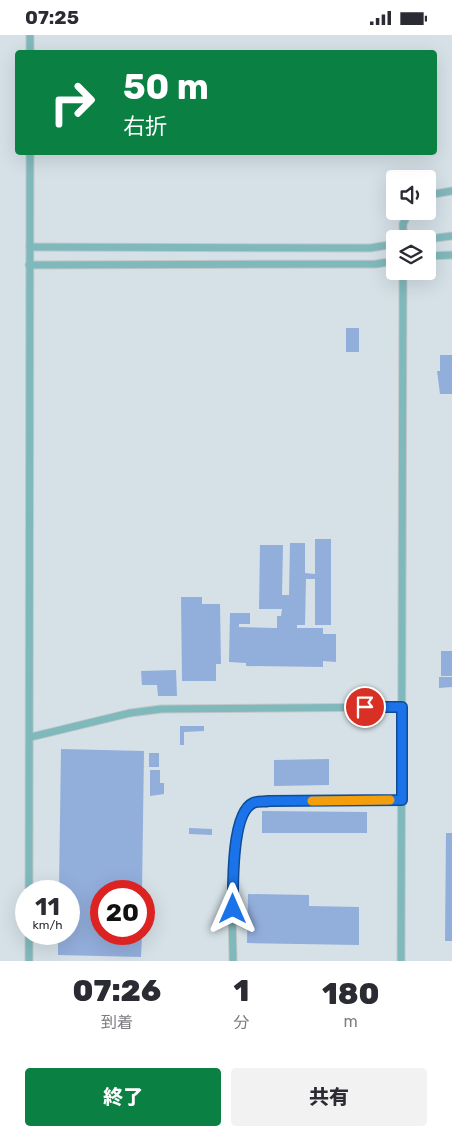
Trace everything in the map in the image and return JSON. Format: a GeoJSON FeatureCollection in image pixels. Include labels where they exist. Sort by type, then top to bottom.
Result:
{"type":"FeatureCollection","features":[{"type":"Feature","properties":{"kind":"lane"},"geometry":{"type":"LineString","coordinates":[[30,35],[30,50]]}},
{"type":"Feature","properties":{"kind":"lane"},"geometry":{"type":"LineString","coordinates":[[29,880],[31,737],[30,155]]}},
{"type":"Feature","properties":{"kind":"lane"},"geometry":{"type":"LineString","coordinates":[[436,194],[452,191]]}},
{"type":"Feature","properties":{"kind":"lane"},"geometry":{"type":"LineString","coordinates":[[436,238],[452,236]]}},
{"type":"Feature","properties":{"kind":"lane"},"geometry":{"type":"LineString","coordinates":[[30,247],[370,248],[386,245]]}},
{"type":"Feature","properties":{"kind":"lane"},"geometry":{"type":"LineString","coordinates":[[436,256],[452,255]]}},
{"type":"Feature","properties":{"kind":"lane"},"geometry":{"type":"LineString","coordinates":[[29,265],[376,264],[386,262]]}},
{"type":"Feature","properties":{"kind":"lane"},"geometry":{"type":"LineString","coordinates":[[401,961],[402,280]]}},
{"type":"Feature","properties":{"kind":"lane"},"geometry":{"type":"LineString","coordinates":[[31,737],[130,713],[161,709],[402,707]]}},
{"type":"Feature","properties":{"kind":"lane"},"geometry":{"type":"LineString","coordinates":[[233,961],[233,857],[244,813],[252,803],[269,801],[402,800]]}},
{"type":"Feature","properties":{"kind":"lane"},"geometry":{"type":"LineString","coordinates":[[29,945],[29,961]]}},
{"type":"Feature","properties":{"kind":"shaded area"},"geometry":{"type":"Polygon","coordinates":[[[0,35],[452,35],[452,961],[0,961],[0,35]]]}},
{"type":"Feature","properties":{"kind":"building"},"geometry":{"type":"Polygon","coordinates":[[[346,328],[359,328],[359,352],[346,352],[346,328]]]}},
{"type":"Feature","properties":{"kind":"building"},"geometry":{"type":"Polygon","coordinates":[[[440,355],[452,355],[452,394],[440,394],[437,371],[440,371],[440,355]]]}},
{"type":"Feature","properties":{"kind":"building"},"geometry":{"type":"Polygon","coordinates":[[[315,539],[331,539],[331,625],[315,625],[315,579],[306,579],[305,625],[297,625],[297,628],[323,628],[323,634],[336,634],[336,662],[323,661],[323,667],[246,666],[246,663],[229,662],[230,613],[250,613],[250,624],[239,624],[239,627],[277,628],[277,616],[281,616],[282,609],[259,609],[260,545],[283,545],[282,595],[289,595],[290,543],[305,543],[305,573],[315,574],[315,539]]]}},
{"type":"Feature","properties":{"kind":"building"},"geometry":{"type":"Polygon","coordinates":[[[181,597],[202,597],[202,604],[220,604],[221,664],[216,664],[216,681],[182,681],[181,597]]]}},
{"type":"Feature","properties":{"kind":"building"},"geometry":{"type":"Polygon","coordinates":[[[441,651],[452,651],[452,676],[441,676],[441,651]]]}},
{"type":"Feature","properties":{"kind":"building"},"geometry":{"type":"Polygon","coordinates":[[[176,670],[177,696],[158,696],[157,685],[142,685],[141,671],[176,670]]]}},
{"type":"Feature","properties":{"kind":"building"},"geometry":{"type":"Polygon","coordinates":[[[439,677],[452,677],[452,687],[439,688],[439,677]]]}},
{"type":"Feature","properties":{"kind":"building"},"geometry":{"type":"Polygon","coordinates":[[[180,726],[204,726],[204,731],[184,732],[184,745],[180,745],[180,726]]]}},
{"type":"Feature","properties":{"kind":"building"},"geometry":{"type":"Polygon","coordinates":[[[61,749],[144,751],[142,880],[90,880],[90,945],[142,945],[141,957],[58,955],[58,945],[80,945],[80,880],[59,880],[61,749]]]}},
{"type":"Feature","properties":{"kind":"building"},"geometry":{"type":"Polygon","coordinates":[[[149,753],[159,753],[159,767],[149,767],[149,753]]]}},
{"type":"Feature","properties":{"kind":"building"},"geometry":{"type":"Polygon","coordinates":[[[329,759],[329,785],[274,786],[274,760],[329,759]]]}},
{"type":"Feature","properties":{"kind":"building"},"geometry":{"type":"Polygon","coordinates":[[[150,770],[160,770],[160,783],[164,783],[164,794],[150,796],[150,770]]]}},
{"type":"Feature","properties":{"kind":"building"},"geometry":{"type":"Polygon","coordinates":[[[262,811],[367,812],[367,833],[262,833],[262,811]]]}},
{"type":"Feature","properties":{"kind":"building"},"geometry":{"type":"Polygon","coordinates":[[[189,828],[212,829],[212,835],[189,834],[189,828]]]}},
{"type":"Feature","properties":{"kind":"building"},"geometry":{"type":"Polygon","coordinates":[[[446,833],[452,833],[452,941],[445,941],[446,833]]]}},
{"type":"Feature","properties":{"kind":"building"},"geometry":{"type":"Polygon","coordinates":[[[248,894],[309,895],[309,906],[359,907],[359,945],[247,943],[248,894]]]}},
{"type":"Feature","properties":{"kind":"slow traffic"},"geometry":{"type":"LineString","coordinates":[[312,801],[390,800]]}},
{"type":"Feature","properties":{"kind":"route"},"geometry":{"type":"LineString","coordinates":[[233,909],[233,857],[244,813],[252,803],[269,801],[402,800],[402,707],[365,707]]}}]}
